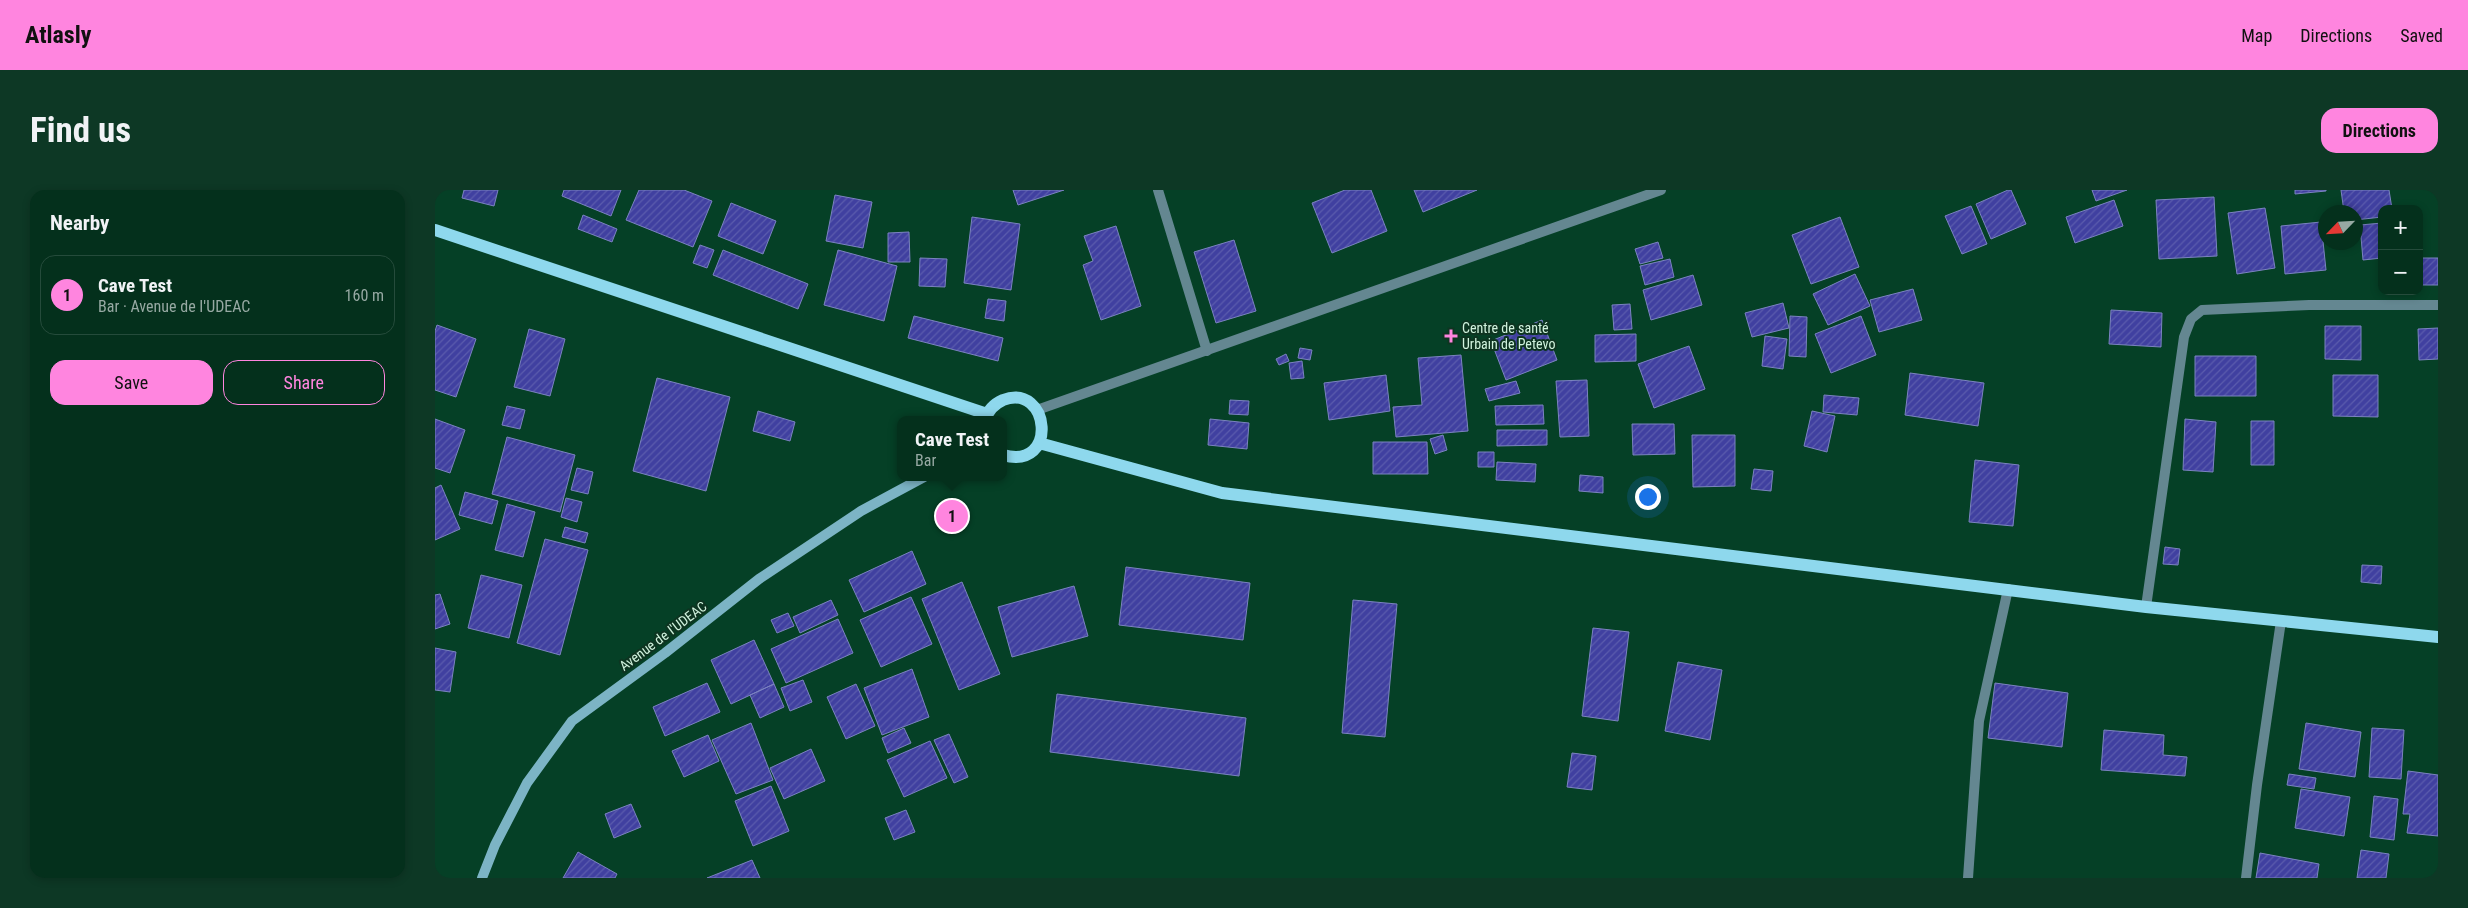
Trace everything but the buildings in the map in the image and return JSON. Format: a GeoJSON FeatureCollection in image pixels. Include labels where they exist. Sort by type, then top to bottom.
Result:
{"type":"FeatureCollection","features":[{"type":"Feature","properties":{"kind":"main road"},"geometry":{"type":"LineString","coordinates":[[435,230],[983,416]]}},
{"type":"Feature","properties":{"kind":"main road"},"geometry":{"type":"LineString","coordinates":[[987,416],[995,404],[1005,399],[1029,402],[1037,410],[1043,426],[1039,443],[1029,454],[1014,458],[1007,457]]}},
{"type":"Feature","properties":{"kind":"main road"},"geometry":{"type":"LineString","coordinates":[[1039,443],[1222,493],[2146,607],[2438,637]]}},
{"type":"Feature","properties":{"kind":"main road","name":"Avenue de I'UDEAC"},"geometry":{"type":"LineString","coordinates":[[482,878],[495,846],[527,783],[571,721],[665,653],[759,579],[861,511],[917,481]]}},
{"type":"Feature","properties":{"kind":"street"},"geometry":{"type":"LineString","coordinates":[[1158,190],[1207,351]]}},
{"type":"Feature","properties":{"kind":"street"},"geometry":{"type":"LineString","coordinates":[[1037,410],[1661,190]]}},
{"type":"Feature","properties":{"kind":"street"},"geometry":{"type":"LineString","coordinates":[[2146,607],[2184,336],[2191,318],[2202,310],[2309,305],[2438,305]]}},
{"type":"Feature","properties":{"kind":"street"},"geometry":{"type":"LineString","coordinates":[[1968,878],[1979,721],[2008,589]]}},
{"type":"Feature","properties":{"kind":"street"},"geometry":{"type":"LineString","coordinates":[[2246,878],[2281,621]]}},
{"type":"Feature","properties":{"kind":"place","name":"Centre de santé Urbain de Petevo"},"geometry":{"type":"Point","coordinates":[1451,336]}},
{"type":"Feature","properties":{"kind":"place","name":"Cave Test"},"geometry":{"type":"Point","coordinates":[952,516]}}]}
